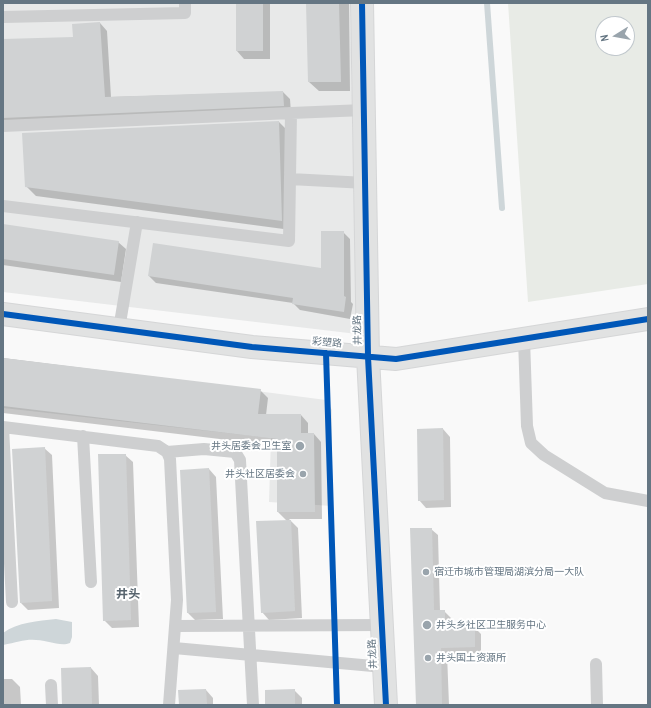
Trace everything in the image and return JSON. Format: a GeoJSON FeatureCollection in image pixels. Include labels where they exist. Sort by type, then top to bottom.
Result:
{"type":"FeatureCollection","features":[{"type":"Feature","properties":{"kind":"street","name":"井龙路"},"geometry":{"type":"LineString","coordinates":[[362,3],[368,357],[386,705]]}},
{"type":"Feature","properties":{"kind":"street","name":"彩塑路"},"geometry":{"type":"LineString","coordinates":[[3,314],[252,347],[396,360],[648,320]]}},
{"type":"Feature","properties":{"kind":"lane"},"geometry":{"type":"LineString","coordinates":[[3,17],[185,13],[185,3]]}},
{"type":"Feature","properties":{"kind":"lane"},"geometry":{"type":"LineString","coordinates":[[3,126],[364,110]]}},
{"type":"Feature","properties":{"kind":"lane"},"geometry":{"type":"LineString","coordinates":[[3,206],[290,241],[291,113]]}},
{"type":"Feature","properties":{"kind":"lane"},"geometry":{"type":"LineString","coordinates":[[290,179],[366,183]]}},
{"type":"Feature","properties":{"kind":"lane"},"geometry":{"type":"LineString","coordinates":[[118,329],[137,222]]}},
{"type":"Feature","properties":{"kind":"lane"},"geometry":{"type":"LineString","coordinates":[[524,339],[527,426],[532,443],[544,454],[605,493],[648,501]]}},
{"type":"Feature","properties":{"kind":"lane"},"geometry":{"type":"LineString","coordinates":[[12,602],[3,427],[158,446],[167,452],[170,459],[177,600],[176,626],[168,705]]}},
{"type":"Feature","properties":{"kind":"lane"},"geometry":{"type":"LineString","coordinates":[[83,436],[91,582]]}},
{"type":"Feature","properties":{"kind":"lane"},"geometry":{"type":"LineString","coordinates":[[167,452],[204,450],[235,452],[240,460],[253,705]]}},
{"type":"Feature","properties":{"kind":"lane"},"geometry":{"type":"LineString","coordinates":[[176,626],[382,625]]}},
{"type":"Feature","properties":{"kind":"lane"},"geometry":{"type":"LineString","coordinates":[[174,648],[384,667]]}},
{"type":"Feature","properties":{"kind":"lane"},"geometry":{"type":"LineString","coordinates":[[596,664],[597,705]]}},
{"type":"Feature","properties":{"kind":"lane"},"geometry":{"type":"LineString","coordinates":[[51,685],[52,705]]}},
{"type":"Feature","properties":{"kind":"shaded area"},"geometry":{"type":"Polygon","coordinates":[[[3,3],[350,3],[357,334],[3,292],[3,3]]]}},
{"type":"Feature","properties":{"kind":"shaded area"},"geometry":{"type":"Polygon","coordinates":[[[508,3],[648,3],[648,284],[528,302],[508,3]]]}},
{"type":"Feature","properties":{"kind":"shaded area"},"geometry":{"type":"Polygon","coordinates":[[[3,358],[326,400],[332,410],[332,506],[269,502],[271,438],[3,408],[3,358]]]}},
{"type":"Feature","properties":{"kind":"shaded area"},"geometry":{"type":"Polygon","coordinates":[[[56,619],[72,622],[72,637],[70,643],[62,644],[31,640],[3,645],[3,633],[15,626],[42,620],[56,619]]]}},
{"type":"Feature","properties":{"kind":"building"},"geometry":{"type":"Polygon","coordinates":[[[236,3],[263,3],[263,51],[236,51],[236,3]]]}},
{"type":"Feature","properties":{"kind":"building"},"geometry":{"type":"Polygon","coordinates":[[[306,3],[339,3],[341,82],[308,82],[306,3]]]}},
{"type":"Feature","properties":{"kind":"building"},"geometry":{"type":"Polygon","coordinates":[[[100,22],[105,97],[283,91],[284,106],[3,118],[3,39],[73,37],[72,24],[100,22]]]}},
{"type":"Feature","properties":{"kind":"building"},"geometry":{"type":"Polygon","coordinates":[[[279,121],[282,221],[25,187],[22,133],[279,121]]]}},
{"type":"Feature","properties":{"kind":"building"},"geometry":{"type":"Polygon","coordinates":[[[3,224],[119,241],[114,275],[3,259],[3,224]]]}},
{"type":"Feature","properties":{"kind":"building"},"geometry":{"type":"Polygon","coordinates":[[[321,231],[344,231],[344,296],[346,297],[344,312],[292,304],[293,298],[148,276],[153,243],[321,268],[321,231]]]}},
{"type":"Feature","properties":{"kind":"building"},"geometry":{"type":"Polygon","coordinates":[[[3,358],[261,389],[258,414],[301,414],[301,433],[314,433],[315,512],[277,512],[277,439],[3,406],[3,358]]]}},
{"type":"Feature","properties":{"kind":"building"},"geometry":{"type":"Polygon","coordinates":[[[443,428],[444,500],[418,501],[417,429],[443,428]]]}},
{"type":"Feature","properties":{"kind":"building"},"geometry":{"type":"Polygon","coordinates":[[[45,447],[52,601],[20,603],[12,449],[45,447]]]}},
{"type":"Feature","properties":{"kind":"building"},"geometry":{"type":"Polygon","coordinates":[[[98,454],[126,454],[131,620],[103,621],[98,454]]]}},
{"type":"Feature","properties":{"kind":"building"},"geometry":{"type":"Polygon","coordinates":[[[209,468],[216,612],[187,613],[180,470],[209,468]]]}},
{"type":"Feature","properties":{"kind":"building"},"geometry":{"type":"Polygon","coordinates":[[[291,520],[295,611],[261,613],[256,521],[291,520]]]}},
{"type":"Feature","properties":{"kind":"building"},"geometry":{"type":"Polygon","coordinates":[[[410,528],[432,528],[434,610],[445,610],[445,627],[475,626],[475,647],[441,648],[442,705],[416,705],[410,528]]]}},
{"type":"Feature","properties":{"kind":"building"},"geometry":{"type":"Polygon","coordinates":[[[91,667],[92,705],[62,705],[61,668],[91,667]]]}},
{"type":"Feature","properties":{"kind":"building"},"geometry":{"type":"Polygon","coordinates":[[[206,689],[207,705],[179,705],[178,690],[206,689]]]}},
{"type":"Feature","properties":{"kind":"building"},"geometry":{"type":"Polygon","coordinates":[[[295,689],[295,705],[265,705],[265,690],[295,689]]]}},
{"type":"Feature","properties":{"kind":"waterway"},"geometry":{"type":"LineString","coordinates":[[487,3],[502,208]]}},
{"type":"Feature","properties":{"kind":"cycle path"},"geometry":{"type":"LineString","coordinates":[[362,3],[368,357],[386,705]]}},
{"type":"Feature","properties":{"kind":"cycle path"},"geometry":{"type":"LineString","coordinates":[[3,314],[252,347],[396,359],[648,319]]}},
{"type":"Feature","properties":{"kind":"cycle path"},"geometry":{"type":"LineString","coordinates":[[326,353],[337,705]]}},
{"type":"Feature","properties":{"kind":"place","name":"井头居委会卫生室"},"geometry":{"type":"Point","coordinates":[300,446]}},
{"type":"Feature","properties":{"kind":"place","name":"井头社区居委会"},"geometry":{"type":"Point","coordinates":[303,474]}},
{"type":"Feature","properties":{"kind":"place","name":"宿迁市城市管理局湖滨分局一大队"},"geometry":{"type":"Point","coordinates":[426,572]}},
{"type":"Feature","properties":{"kind":"place","name":"井头乡社区卫生服务中心"},"geometry":{"type":"Point","coordinates":[427,625]}},
{"type":"Feature","properties":{"kind":"place","name":"井头国土资源所"},"geometry":{"type":"Point","coordinates":[428,658]}},
{"type":"Feature","properties":{"kind":"district","name":"井头"},"geometry":{"type":"Point","coordinates":[128,595]}}]}
